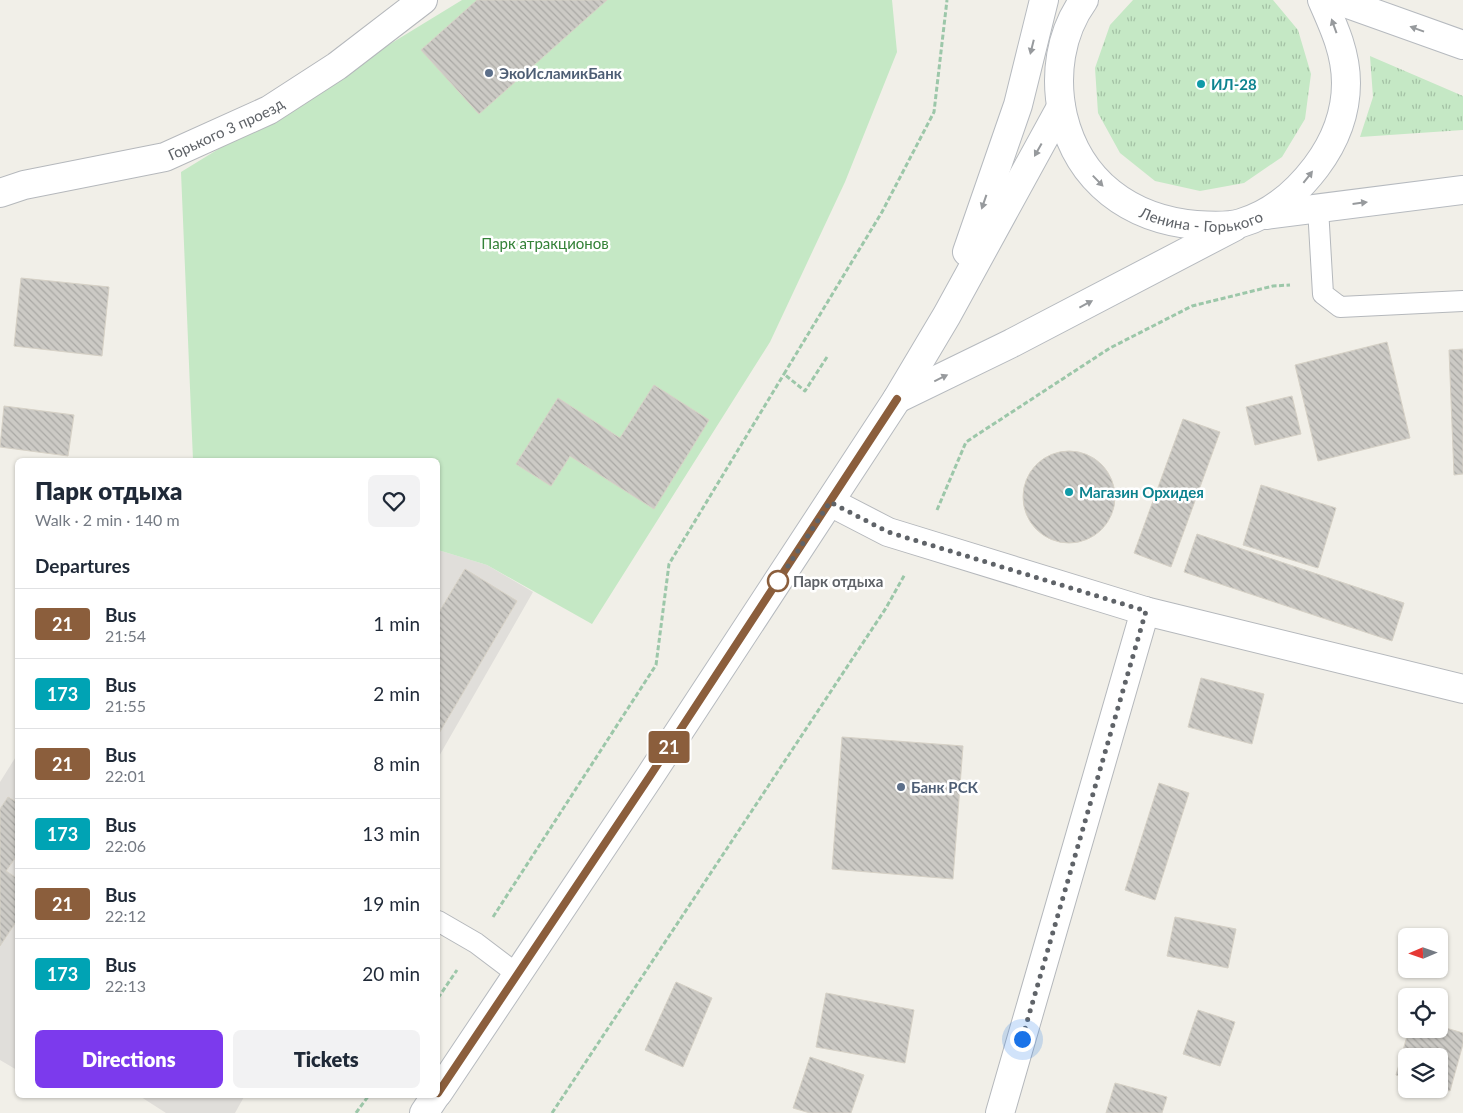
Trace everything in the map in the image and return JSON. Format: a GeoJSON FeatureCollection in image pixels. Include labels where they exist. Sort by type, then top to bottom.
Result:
{"type":"FeatureCollection","features":[{"type":"Feature","properties":{"kind":"main road","name":"Горького 3 проезд"},"geometry":{"type":"LineString","coordinates":[[0,192],[165,157],[261,114],[336,66],[423,0]]}},
{"type":"Feature","properties":{"kind":"main road"},"geometry":{"type":"LineString","coordinates":[[947,315],[1018,105],[1044,0]]}},
{"type":"Feature","properties":{"kind":"main road"},"geometry":{"type":"LineString","coordinates":[[440,1090],[830,502],[897,399],[947,315],[1060,94],[1050,0]]}},
{"type":"Feature","properties":{"kind":"main road","name":"Ленина - Горького"},"geometry":{"type":"LineString","coordinates":[[1084,0],[1067,32],[1061,55],[1060,94],[1068,134],[1077,154],[1093,176],[1111,194],[1138,212],[1171,223],[1210,226],[1250,220],[1298,190],[1330,148],[1341,119],[1346,84],[1343,54],[1322,0]]}},
{"type":"Feature","properties":{"kind":"main road"},"geometry":{"type":"LineString","coordinates":[[1337,0],[1463,45]]}},
{"type":"Feature","properties":{"kind":"main road"},"geometry":{"type":"LineString","coordinates":[[897,399],[1012,343],[1250,220],[1318,208],[1463,190]]}},
{"type":"Feature","properties":{"kind":"main road"},"geometry":{"type":"LineString","coordinates":[[830,502],[888,532],[1146,611],[1463,689]]}},
{"type":"Feature","properties":{"kind":"main road"},"geometry":{"type":"LineString","coordinates":[[1000,1113],[1146,611]]}},
{"type":"Feature","properties":{"kind":"main road"},"geometry":{"type":"LineString","coordinates":[[424,1113],[434,1098]]}},
{"type":"Feature","properties":{"kind":"lane"},"geometry":{"type":"LineString","coordinates":[[1318,208],[1323,294],[1340,307],[1463,301]]}},
{"type":"Feature","properties":{"kind":"lane"},"geometry":{"type":"LineString","coordinates":[[440,922],[476,943],[517,974]]}},
{"type":"Feature","properties":{"kind":"path"},"geometry":{"type":"LineString","coordinates":[[440,995],[476,943],[656,665],[669,564],[882,212],[934,112],[947,0]]}},
{"type":"Feature","properties":{"kind":"path"},"geometry":{"type":"LineString","coordinates":[[552,1113],[886,608],[923,544],[966,442],[1110,348],[1192,306],[1273,286],[1322,283]]}},
{"type":"Feature","properties":{"kind":"path"},"geometry":{"type":"LineString","coordinates":[[784,374],[805,391],[827,357]]}},
{"type":"Feature","properties":{"kind":"path"},"geometry":{"type":"LineString","coordinates":[[356,1113],[367,1098]]}},
{"type":"Feature","properties":{"kind":"shaded area"},"geometry":{"type":"Polygon","coordinates":[[[440,551],[487,565],[533,592],[440,755],[440,551]]]}},
{"type":"Feature","properties":{"kind":"shaded area"},"geometry":{"type":"Polygon","coordinates":[[[15,758],[15,1069],[0,1060],[0,782],[15,758]]]}},
{"type":"Feature","properties":{"kind":"shaded area"},"geometry":{"type":"Polygon","coordinates":[[[143,1098],[243,1098],[235,1113],[166,1113],[143,1098]]]}},
{"type":"Feature","properties":{"kind":"green space","name":"Парк атракционов"},"geometry":{"type":"Polygon","coordinates":[[[462,0],[892,0],[897,52],[845,182],[770,342],[592,624],[487,565],[440,551],[440,458],[193,458],[181,172],[462,0]]]}},
{"type":"Feature","properties":{"kind":"green space"},"geometry":{"type":"Polygon","coordinates":[[[1133,0],[1273,0],[1298,30],[1311,74],[1305,119],[1282,157],[1244,183],[1200,191],[1155,181],[1120,153],[1098,113],[1095,68],[1110,25],[1133,0]]]}},
{"type":"Feature","properties":{"kind":"green space"},"geometry":{"type":"Polygon","coordinates":[[[1370,56],[1463,96],[1463,130],[1360,137],[1373,97],[1370,56]]]}},
{"type":"Feature","properties":{"kind":"building"},"geometry":{"type":"Polygon","coordinates":[[[477,0],[607,0],[479,114],[421,50],[477,0]]]}},
{"type":"Feature","properties":{"kind":"building"},"geometry":{"type":"Polygon","coordinates":[[[21,278],[109,287],[102,356],[14,346],[21,278]]]}},
{"type":"Feature","properties":{"kind":"building"},"geometry":{"type":"Polygon","coordinates":[[[1387,342],[1410,438],[1318,461],[1295,365],[1387,342]]]}},
{"type":"Feature","properties":{"kind":"building"},"geometry":{"type":"Polygon","coordinates":[[[1463,349],[1463,474],[1454,475],[1449,350],[1463,349]]]}},
{"type":"Feature","properties":{"kind":"building"},"geometry":{"type":"Polygon","coordinates":[[[654,385],[709,420],[654,509],[570,456],[551,486],[516,464],[558,398],[620,438],[654,385]]]}},
{"type":"Feature","properties":{"kind":"building"},"geometry":{"type":"Polygon","coordinates":[[[1292,396],[1301,434],[1255,445],[1246,407],[1292,396]]]}},
{"type":"Feature","properties":{"kind":"building"},"geometry":{"type":"Polygon","coordinates":[[[4,406],[74,415],[68,456],[0,447],[4,406]]]}},
{"type":"Feature","properties":{"kind":"building"},"geometry":{"type":"Polygon","coordinates":[[[1183,419],[1220,432],[1171,567],[1134,553],[1183,419]]]}},
{"type":"Feature","properties":{"kind":"building","name":"Магазин Орхидея"},"geometry":{"type":"Polygon","coordinates":[[[1069,451],[1087,455],[1101,465],[1111,479],[1115,497],[1111,515],[1101,529],[1087,539],[1069,543],[1051,539],[1037,529],[1027,515],[1023,497],[1027,479],[1037,465],[1051,455],[1069,451]]]}},
{"type":"Feature","properties":{"kind":"building"},"geometry":{"type":"Polygon","coordinates":[[[1261,485],[1336,508],[1318,568],[1243,545],[1261,485]]]}},
{"type":"Feature","properties":{"kind":"building"},"geometry":{"type":"Polygon","coordinates":[[[1197,534],[1404,603],[1392,641],[1184,572],[1197,534]]]}},
{"type":"Feature","properties":{"kind":"building"},"geometry":{"type":"Polygon","coordinates":[[[465,569],[517,601],[440,732],[440,611],[465,569]]]}},
{"type":"Feature","properties":{"kind":"building"},"geometry":{"type":"Polygon","coordinates":[[[1201,678],[1264,694],[1252,744],[1188,727],[1201,678]]]}},
{"type":"Feature","properties":{"kind":"building"},"geometry":{"type":"Polygon","coordinates":[[[842,737],[963,746],[953,879],[832,869],[842,737]]]}},
{"type":"Feature","properties":{"kind":"building"},"geometry":{"type":"Polygon","coordinates":[[[1159,783],[1189,793],[1155,900],[1125,890],[1159,783]]]}},
{"type":"Feature","properties":{"kind":"building"},"geometry":{"type":"Polygon","coordinates":[[[8,797],[15,801],[15,858],[6,871],[15,877],[15,924],[0,946],[0,809],[8,797]]]}},
{"type":"Feature","properties":{"kind":"building"},"geometry":{"type":"Polygon","coordinates":[[[1175,917],[1236,929],[1228,968],[1167,956],[1175,917]]]}},
{"type":"Feature","properties":{"kind":"building"},"geometry":{"type":"Polygon","coordinates":[[[676,982],[712,998],[683,1067],[645,1050],[676,982]]]}},
{"type":"Feature","properties":{"kind":"building"},"geometry":{"type":"Polygon","coordinates":[[[826,993],[914,1010],[905,1063],[816,1047],[826,993]]]}},
{"type":"Feature","properties":{"kind":"building"},"geometry":{"type":"Polygon","coordinates":[[[1198,1010],[1235,1022],[1220,1066],[1183,1054],[1198,1010]]]}},
{"type":"Feature","properties":{"kind":"building"},"geometry":{"type":"Polygon","coordinates":[[[1448,1029],[1463,1033],[1463,1044],[1450,1091],[1448,1090],[1448,1048],[1404,1048],[1406,1038],[1448,1038],[1448,1029]]]}},
{"type":"Feature","properties":{"kind":"building"},"geometry":{"type":"Polygon","coordinates":[[[810,1057],[864,1075],[851,1113],[810,1113],[793,1108],[810,1057]]]}},
{"type":"Feature","properties":{"kind":"building"},"geometry":{"type":"Polygon","coordinates":[[[1115,1083],[1167,1097],[1162,1113],[1106,1113],[1115,1083]]]}},
{"type":"Feature","properties":{"kind":"bus line","name":"21"},"geometry":{"type":"LineString","coordinates":[[440,1090],[650,776],[897,399]]}},
{"type":"Feature","properties":{"kind":"place","name":"ЭкоИсламикБанк"},"geometry":{"type":"Point","coordinates":[489,73]}},
{"type":"Feature","properties":{"kind":"place","name":"ИЛ-28"},"geometry":{"type":"Point","coordinates":[1201,84]}},
{"type":"Feature","properties":{"kind":"place","name":"Магазин Орхидея"},"geometry":{"type":"Point","coordinates":[1069,492]}},
{"type":"Feature","properties":{"kind":"place","name":"Парк отдыха"},"geometry":{"type":"Point","coordinates":[778,581]}},
{"type":"Feature","properties":{"kind":"place","name":"Банк РСК"},"geometry":{"type":"Point","coordinates":[901,787]}},
{"type":"Feature","properties":{"kind":"route"},"geometry":{"type":"LineString","coordinates":[[778,581],[830,502],[888,532],[1146,611],[1022,1039]]}}]}
